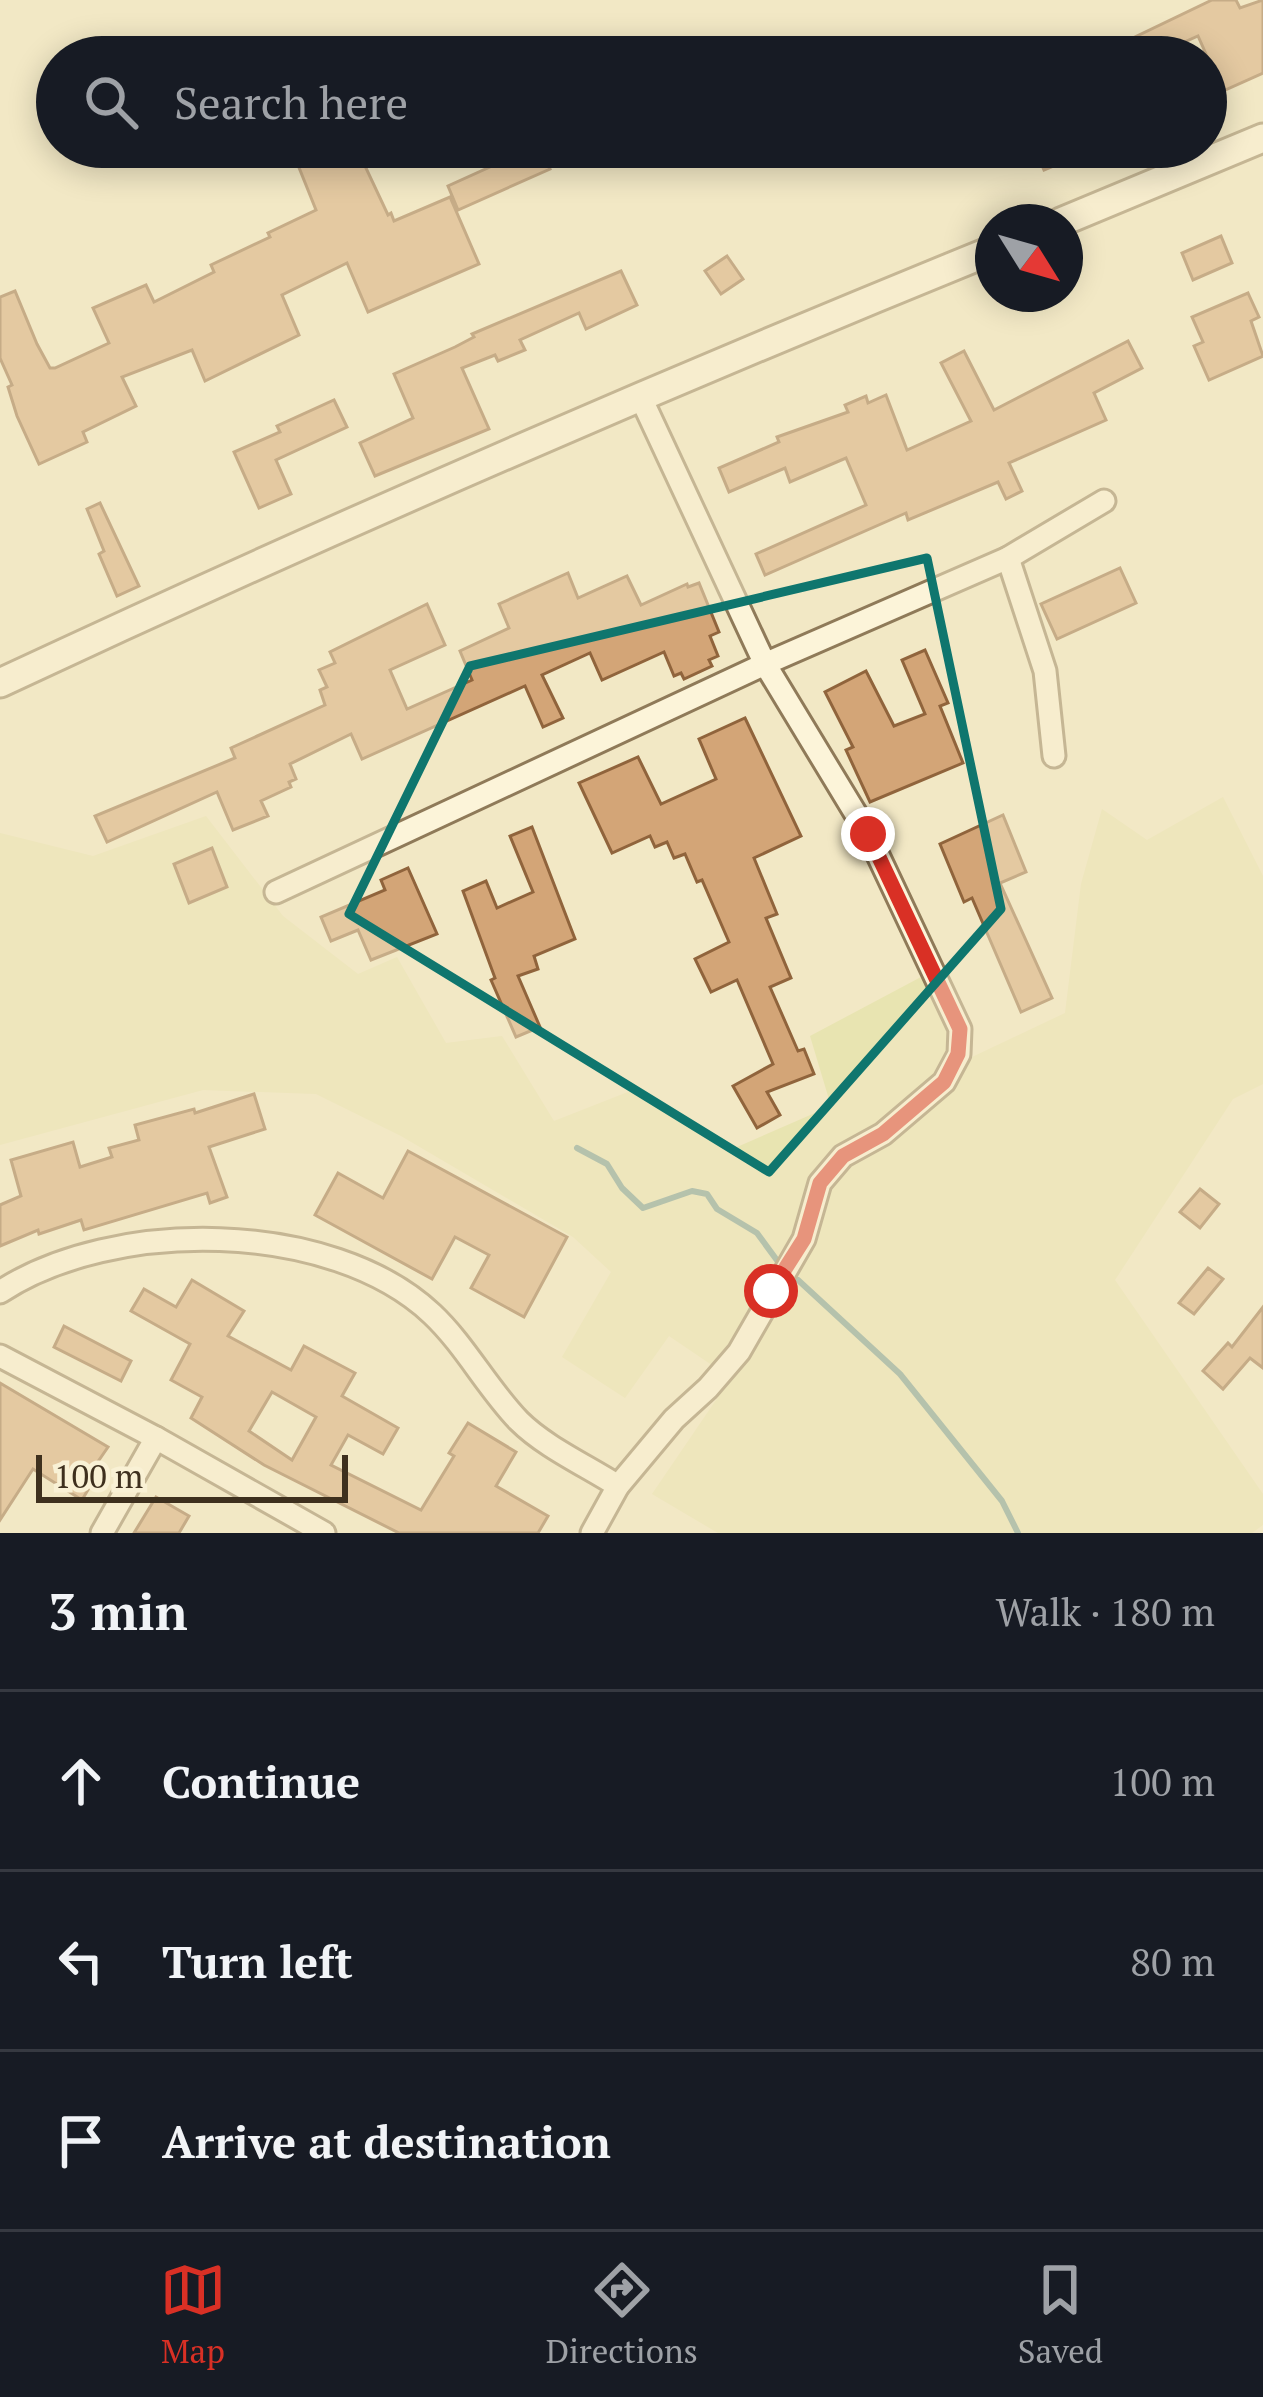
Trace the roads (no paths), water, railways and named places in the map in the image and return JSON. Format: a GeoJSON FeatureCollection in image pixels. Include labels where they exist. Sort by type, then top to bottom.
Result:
{"type":"FeatureCollection","features":[{"type":"Feature","properties":{"kind":"street"},"geometry":{"type":"LineString","coordinates":[[1227,153],[1263,138]]}},
{"type":"Feature","properties":{"kind":"street"},"geometry":{"type":"LineString","coordinates":[[1083,213],[1191,168]]}},
{"type":"Feature","properties":{"kind":"street"},"geometry":{"type":"LineString","coordinates":[[0,683],[731,357],[975,257]]}},
{"type":"Feature","properties":{"kind":"street"},"geometry":{"type":"LineString","coordinates":[[592,1533],[618,1486],[674,1419],[740,1352],[804,1239],[820,1183],[843,1156],[883,1134],[944,1082],[958,1054],[960,1029],[890,874],[765,664],[641,398]]}},
{"type":"Feature","properties":{"kind":"street"},"geometry":{"type":"LineString","coordinates":[[276,892],[765,664],[1008,558],[1104,501]]}},
{"type":"Feature","properties":{"kind":"street"},"geometry":{"type":"LineString","coordinates":[[1008,558],[1045,670],[1054,756]]}},
{"type":"Feature","properties":{"kind":"street"},"geometry":{"type":"LineString","coordinates":[[0,1292],[63,1259],[172,1239],[289,1247],[360,1266],[431,1313],[521,1424],[618,1486]]}},
{"type":"Feature","properties":{"kind":"street"},"geometry":{"type":"LineString","coordinates":[[0,1356],[324,1533]]}},
{"type":"Feature","properties":{"kind":"street"},"geometry":{"type":"LineString","coordinates":[[102,1533],[156,1438]]}},
{"type":"Feature","properties":{"kind":"waterway"},"geometry":{"type":"LineString","coordinates":[[577,1148],[607,1164],[643,1208],[692,1191],[707,1194],[717,1209],[757,1233],[779,1263]]}},
{"type":"Feature","properties":{"kind":"waterway"},"geometry":{"type":"LineString","coordinates":[[798,1280],[900,1374],[1002,1501],[1018,1533]]}}]}
